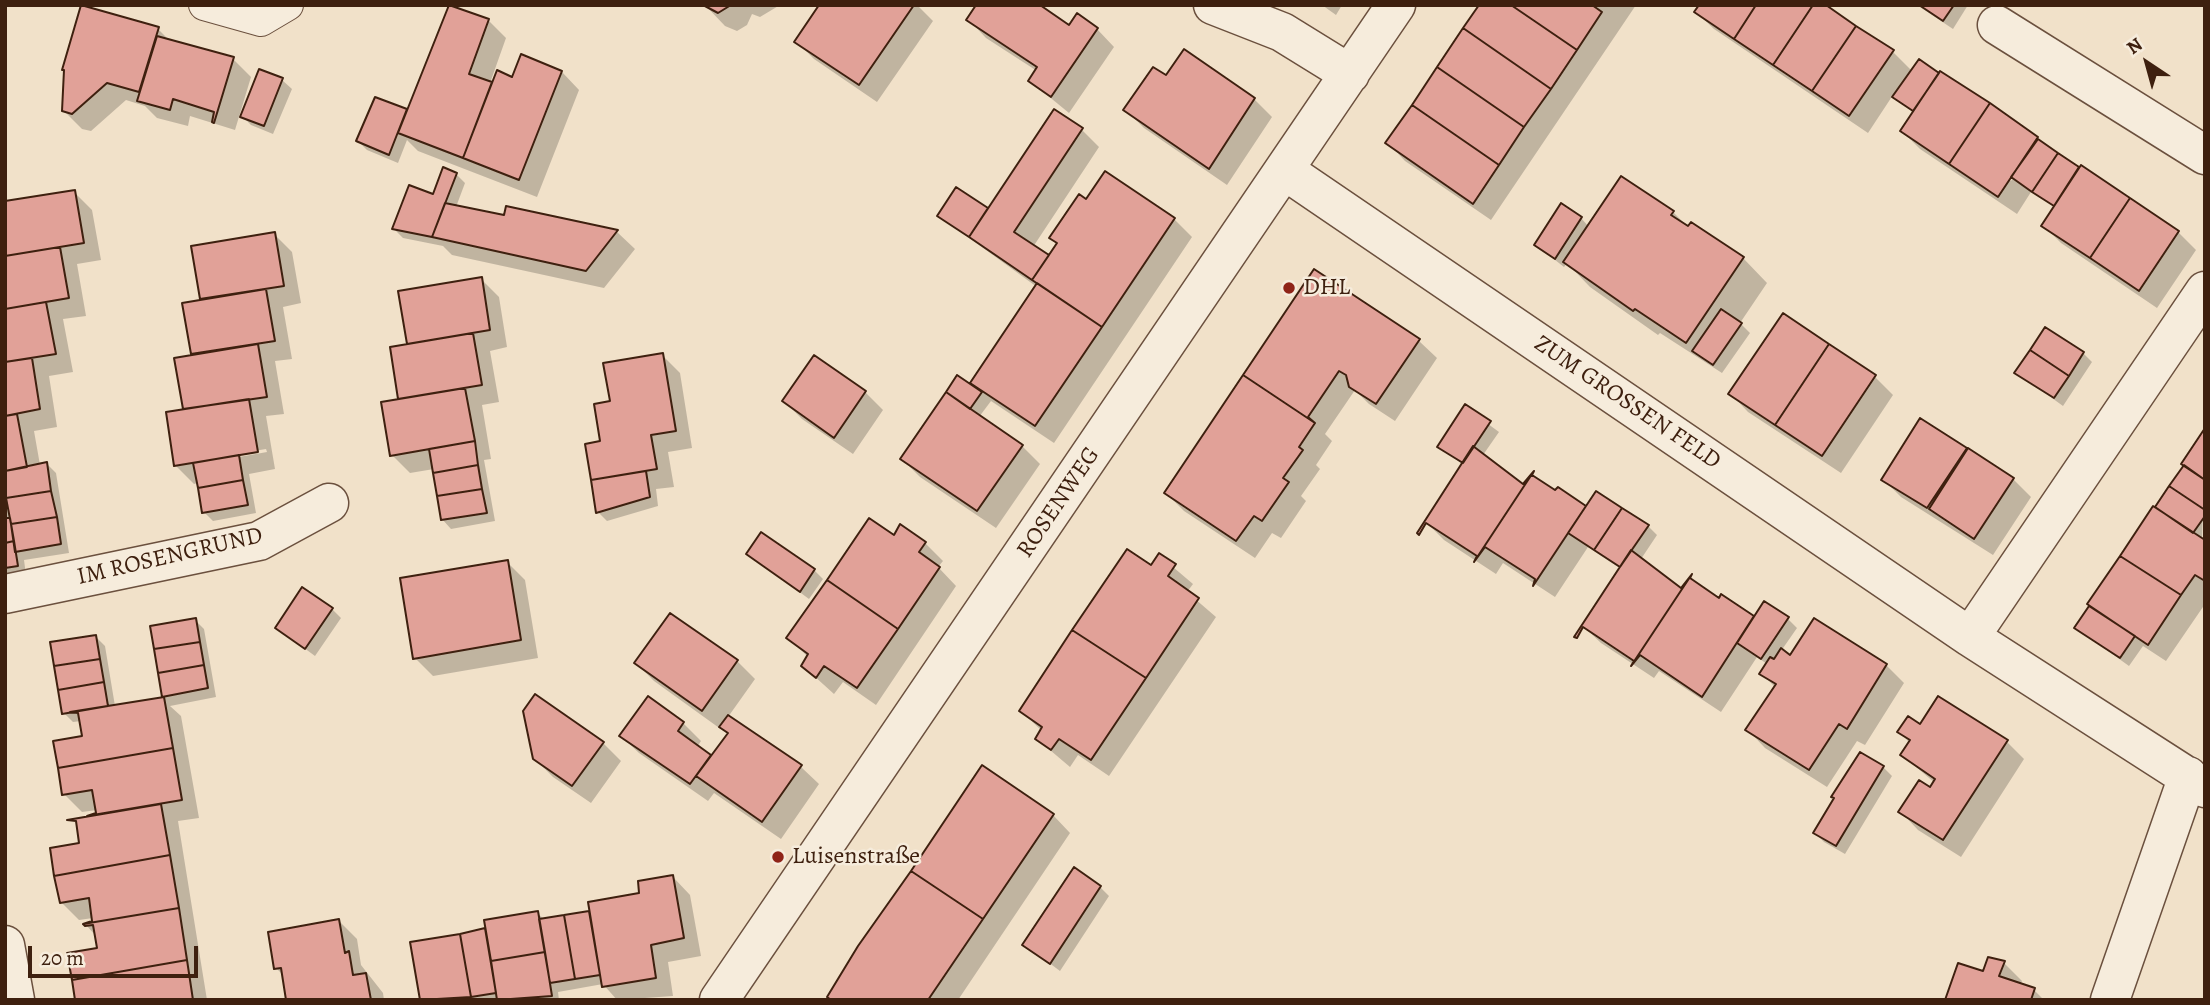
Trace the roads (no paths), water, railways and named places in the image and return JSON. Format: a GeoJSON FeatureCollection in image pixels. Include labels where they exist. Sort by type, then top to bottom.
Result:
{"type":"FeatureCollection","features":[{"type":"Feature","properties":{"kind":"street"},"geometry":{"type":"LineString","coordinates":[[1213,5],[1282,32],[1349,74]]}},
{"type":"Feature","properties":{"kind":"street","name":"ROSENWEG"},"geometry":{"type":"LineString","coordinates":[[719,1000],[1396,5]]}},
{"type":"Feature","properties":{"kind":"street"},"geometry":{"type":"LineString","coordinates":[[1997,25],[2205,155]]}},
{"type":"Feature","properties":{"kind":"street","name":"ZUM GROSSEN FELD"},"geometry":{"type":"LineString","coordinates":[[1284,170],[1970,637],[2196,782],[2110,1000]]}},
{"type":"Feature","properties":{"kind":"street"},"geometry":{"type":"LineString","coordinates":[[1970,637],[2205,291]]}},
{"type":"Feature","properties":{"kind":"street","name":"IM ROSENGRUND"},"geometry":{"type":"LineString","coordinates":[[5,594],[259,541],[329,503]]}},
{"type":"Feature","properties":{"kind":"street"},"geometry":{"type":"LineString","coordinates":[[5,945],[15,1000]]}},
{"type":"Feature","properties":{"kind":"lane"},"geometry":{"type":"LineString","coordinates":[[204,5],[261,21],[288,5]]}},
{"type":"Feature","properties":{"kind":"place","name":"DHL"},"geometry":{"type":"Point","coordinates":[1289,288]}},
{"type":"Feature","properties":{"kind":"place","name":"Luisenstraße"},"geometry":{"type":"Point","coordinates":[778,857]}}]}
